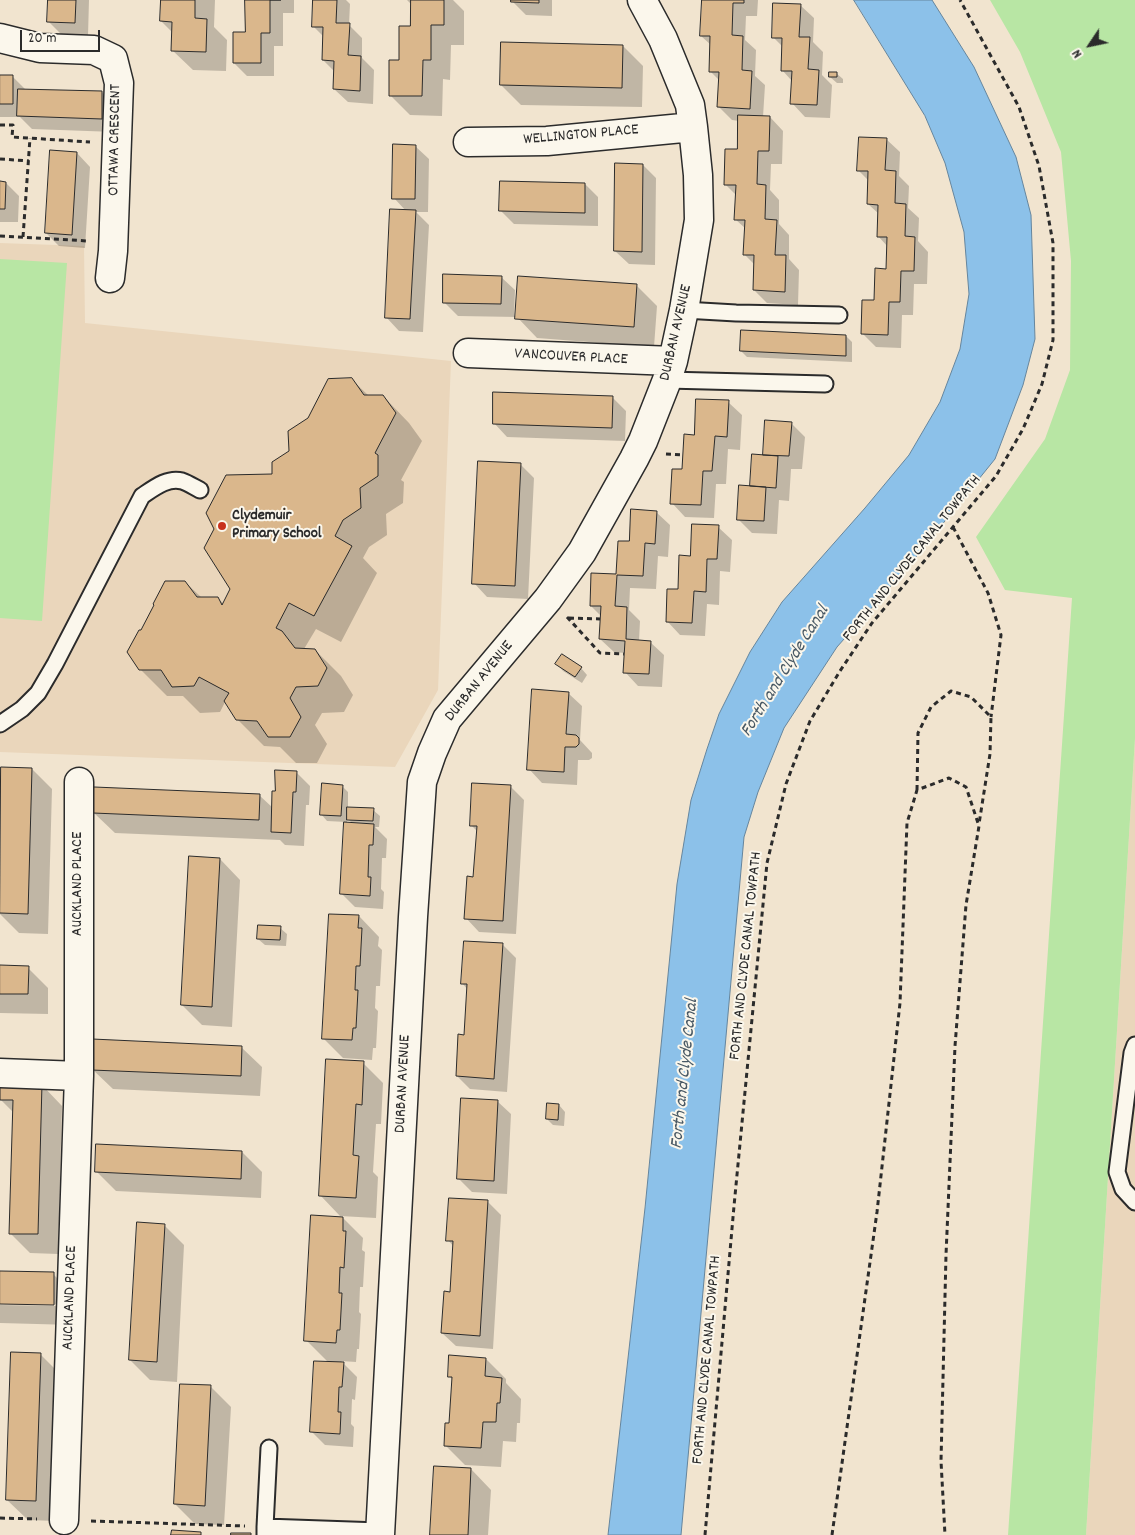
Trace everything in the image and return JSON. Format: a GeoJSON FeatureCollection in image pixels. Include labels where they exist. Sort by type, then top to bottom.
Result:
{"type":"FeatureCollection","features":[{"type":"Feature","properties":{"kind":"street","name":"DURBAN AVENUE"},"geometry":{"type":"LineString","coordinates":[[380,1533],[422,782],[447,719],[548,599],[582,552],[634,459],[644,440],[670,371],[684,310],[699,220],[698,175],[693,127],[690,105],[663,39],[642,0]]}},
{"type":"Feature","properties":{"kind":"street","name":"OTTAWA CRESCENT"},"geometry":{"type":"LineString","coordinates":[[0,38],[40,48],[94,50],[113,59],[119,83],[110,278]]}},
{"type":"Feature","properties":{"kind":"street","name":"WELLINGTON PLACE"},"geometry":{"type":"LineString","coordinates":[[468,142],[547,141],[693,127]]}},
{"type":"Feature","properties":{"kind":"street","name":"VANCOUVER PLACE"},"geometry":{"type":"LineString","coordinates":[[468,353],[670,371]]}},
{"type":"Feature","properties":{"kind":"street","name":"AUCKLAND PLACE"},"geometry":{"type":"LineString","coordinates":[[64,1520],[78,1076],[79,782]]}},
{"type":"Feature","properties":{"kind":"street"},"geometry":{"type":"LineString","coordinates":[[0,1073],[78,1076]]}},
{"type":"Feature","properties":{"kind":"lane"},"geometry":{"type":"LineString","coordinates":[[684,310],[839,315]]}},
{"type":"Feature","properties":{"kind":"lane"},"geometry":{"type":"LineString","coordinates":[[670,371],[824,384]]}},
{"type":"Feature","properties":{"kind":"lane"},"geometry":{"type":"LineString","coordinates":[[0,724],[22,709],[38,693],[142,496],[168,481],[181,481],[200,490]]}},
{"type":"Feature","properties":{"kind":"lane"},"geometry":{"type":"LineString","coordinates":[[1135,1044],[1132,1053],[1117,1172],[1123,1188],[1135,1202]]}},
{"type":"Feature","properties":{"kind":"lane"},"geometry":{"type":"LineString","coordinates":[[269,1448],[265,1531],[380,1533]]}},
{"type":"Feature","properties":{"kind":"path","name":"FORTH AND CLYDE CANAL TOWPATH"},"geometry":{"type":"LineString","coordinates":[[705,1535],[734,1206],[768,863],[786,784],[810,721],[872,623],[996,476],[1023,429],[1042,384],[1053,340],[1053,243],[1039,166],[1019,107],[960,0]]}},
{"type":"Feature","properties":{"kind":"path"},"geometry":{"type":"LineString","coordinates":[[0,125],[13,125],[12,137],[117,144]]}},
{"type":"Feature","properties":{"kind":"path"},"geometry":{"type":"LineString","coordinates":[[23,236],[30,138]]}},
{"type":"Feature","properties":{"kind":"path"},"geometry":{"type":"LineString","coordinates":[[0,159],[28,161]]}},
{"type":"Feature","properties":{"kind":"path"},"geometry":{"type":"LineString","coordinates":[[0,236],[113,242]]}},
{"type":"Feature","properties":{"kind":"path"},"geometry":{"type":"LineString","coordinates":[[945,1535],[941,1461],[946,1255],[955,1046],[966,905],[990,754],[991,717],[1001,635],[988,593],[953,527]]}},
{"type":"Feature","properties":{"kind":"path"},"geometry":{"type":"LineString","coordinates":[[548,599],[569,618],[600,653],[624,654]]}},
{"type":"Feature","properties":{"kind":"path"},"geometry":{"type":"LineString","coordinates":[[569,618],[600,619]]}},
{"type":"Feature","properties":{"kind":"path"},"geometry":{"type":"LineString","coordinates":[[832,1535],[877,1212],[900,1003],[907,823],[917,790],[918,733],[931,707],[951,691],[971,697],[991,717]]}},
{"type":"Feature","properties":{"kind":"path"},"geometry":{"type":"LineString","coordinates":[[917,790],[949,778],[966,787],[979,826]]}},
{"type":"Feature","properties":{"kind":"path"},"geometry":{"type":"LineString","coordinates":[[0,1518],[265,1531]]}},
{"type":"Feature","properties":{"kind":"shaded area","name":"Clydemuir Primary School"},"geometry":{"type":"Polygon","coordinates":[[[0,243],[84,246],[85,323],[451,361],[438,690],[395,767],[0,752],[0,243]]]}},
{"type":"Feature","properties":{"kind":"shaded area"},"geometry":{"type":"Polygon","coordinates":[[[1135,738],[1135,1535],[1086,1535],[1135,738]]]}},
{"type":"Feature","properties":{"kind":"green space"},"geometry":{"type":"Polygon","coordinates":[[[990,0],[1135,0],[1135,738],[1086,1535],[1008,1535],[1072,598],[1005,590],[976,537],[1045,439],[1070,370],[1071,261],[1061,152],[1020,52],[990,0]]]}},
{"type":"Feature","properties":{"kind":"green space"},"geometry":{"type":"Polygon","coordinates":[[[0,259],[67,263],[42,621],[0,618],[0,259]]]}},
{"type":"Feature","properties":{"kind":"water","name":"Forth and Clyde Canal"},"geometry":{"type":"Polygon","coordinates":[[[854,0],[932,0],[974,67],[1016,157],[1031,215],[1035,339],[1023,385],[995,459],[911,563],[837,647],[784,728],[758,792],[744,837],[681,1535],[608,1535],[645,1208],[677,884],[691,800],[719,714],[750,652],[782,602],[909,455],[940,402],[960,349],[969,294],[964,232],[945,163],[925,116],[854,0]]]}},
{"type":"Feature","properties":{"kind":"building"},"geometry":{"type":"Polygon","coordinates":[[[48,0],[76,0],[75,23],[47,22],[48,0]]]}},
{"type":"Feature","properties":{"kind":"building"},"geometry":{"type":"Polygon","coordinates":[[[161,0],[195,0],[195,18],[207,19],[206,52],[171,51],[172,22],[160,21],[161,0]]]}},
{"type":"Feature","properties":{"kind":"building"},"geometry":{"type":"Polygon","coordinates":[[[245,0],[270,0],[270,33],[261,33],[261,63],[233,63],[233,32],[245,32],[245,0]]]}},
{"type":"Feature","properties":{"kind":"building"},"geometry":{"type":"Polygon","coordinates":[[[313,0],[337,0],[336,23],[350,23],[348,55],[361,56],[360,91],[333,89],[334,61],[322,60],[323,27],[312,27],[313,0]]]}},
{"type":"Feature","properties":{"kind":"building"},"geometry":{"type":"Polygon","coordinates":[[[411,0],[444,0],[444,25],[431,25],[431,60],[423,60],[422,96],[389,96],[389,60],[399,60],[399,26],[410,26],[411,0]]]}},
{"type":"Feature","properties":{"kind":"building"},"geometry":{"type":"Polygon","coordinates":[[[511,0],[539,0],[539,3],[511,2],[511,0]]]}},
{"type":"Feature","properties":{"kind":"building"},"geometry":{"type":"Polygon","coordinates":[[[702,0],[744,0],[744,3],[733,3],[732,35],[743,36],[742,70],[752,71],[750,109],[717,107],[719,72],[709,72],[710,36],[700,36],[702,0]]]}},
{"type":"Feature","properties":{"kind":"building"},"geometry":{"type":"Polygon","coordinates":[[[773,3],[801,4],[799,37],[810,37],[808,69],[819,70],[817,105],[790,104],[792,71],[781,71],[782,38],[772,38],[773,3]]]}},
{"type":"Feature","properties":{"kind":"building"},"geometry":{"type":"Polygon","coordinates":[[[501,42],[623,45],[622,88],[500,85],[501,42]]]}},
{"type":"Feature","properties":{"kind":"building"},"geometry":{"type":"Polygon","coordinates":[[[829,72],[837,72],[837,77],[829,77],[829,72]]]}},
{"type":"Feature","properties":{"kind":"building"},"geometry":{"type":"Polygon","coordinates":[[[0,75],[13,75],[13,104],[0,104],[0,75]]]}},
{"type":"Feature","properties":{"kind":"building"},"geometry":{"type":"Polygon","coordinates":[[[18,89],[102,91],[102,119],[17,116],[18,89]]]}},
{"type":"Feature","properties":{"kind":"building"},"geometry":{"type":"Polygon","coordinates":[[[738,115],[770,116],[769,151],[758,151],[757,184],[766,185],[765,219],[777,220],[775,255],[786,255],[785,292],[753,290],[754,255],[743,255],[745,220],[734,220],[736,185],[724,185],[725,149],[737,149],[738,115]]]}},
{"type":"Feature","properties":{"kind":"building"},"geometry":{"type":"Polygon","coordinates":[[[859,137],[887,138],[885,170],[896,171],[895,203],[906,204],[905,236],[915,237],[914,271],[901,271],[900,302],[889,302],[888,335],[861,334],[862,300],[874,300],[875,268],[886,269],[887,237],[877,237],[878,205],[867,204],[868,171],[857,171],[859,137]]]}},
{"type":"Feature","properties":{"kind":"building"},"geometry":{"type":"Polygon","coordinates":[[[393,144],[416,145],[415,199],[392,199],[393,144]]]}},
{"type":"Feature","properties":{"kind":"building"},"geometry":{"type":"Polygon","coordinates":[[[50,150],[77,152],[72,235],[45,233],[50,150]]]}},
{"type":"Feature","properties":{"kind":"building"},"geometry":{"type":"Polygon","coordinates":[[[615,163],[643,164],[642,252],[614,251],[615,163]]]}},
{"type":"Feature","properties":{"kind":"building"},"geometry":{"type":"Polygon","coordinates":[[[0,181],[6,182],[5,209],[0,209],[0,181]]]}},
{"type":"Feature","properties":{"kind":"building"},"geometry":{"type":"Polygon","coordinates":[[[500,181],[585,183],[585,213],[499,211],[500,181]]]}},
{"type":"Feature","properties":{"kind":"building"},"geometry":{"type":"Polygon","coordinates":[[[390,209],[416,210],[410,319],[385,318],[390,209]]]}},
{"type":"Feature","properties":{"kind":"building"},"geometry":{"type":"Polygon","coordinates":[[[443,274],[502,276],[501,304],[443,303],[443,274]]]}},
{"type":"Feature","properties":{"kind":"building"},"geometry":{"type":"Polygon","coordinates":[[[518,276],[637,284],[634,327],[515,319],[518,276]]]}},
{"type":"Feature","properties":{"kind":"building"},"geometry":{"type":"Polygon","coordinates":[[[741,330],[846,335],[846,356],[740,351],[741,330]]]}},
{"type":"Feature","properties":{"kind":"building"},"geometry":{"type":"Polygon","coordinates":[[[352,378],[364,395],[383,395],[396,413],[375,453],[378,455],[378,476],[360,488],[361,508],[343,520],[335,536],[352,546],[314,616],[289,603],[276,628],[282,631],[295,648],[315,649],[327,668],[318,686],[296,687],[290,698],[301,717],[290,737],[268,737],[257,721],[236,720],[224,701],[229,693],[199,677],[194,686],[172,687],[161,670],[139,670],[127,652],[139,630],[141,630],[165,581],[185,581],[197,597],[218,597],[222,605],[230,589],[204,548],[214,529],[206,513],[226,475],[272,474],[272,462],[289,451],[288,431],[308,418],[328,379],[352,378]]]}},
{"type":"Feature","properties":{"kind":"building"},"geometry":{"type":"Polygon","coordinates":[[[493,392],[613,396],[612,428],[493,424],[493,392]]]}},
{"type":"Feature","properties":{"kind":"building"},"geometry":{"type":"Polygon","coordinates":[[[696,399],[729,400],[727,437],[715,436],[712,471],[703,471],[701,505],[670,504],[672,469],[682,469],[684,434],[694,435],[696,399]]]}},
{"type":"Feature","properties":{"kind":"building"},"geometry":{"type":"Polygon","coordinates":[[[765,420],[792,422],[789,456],[763,455],[765,420]]]}},
{"type":"Feature","properties":{"kind":"building"},"geometry":{"type":"Polygon","coordinates":[[[752,454],[778,456],[776,488],[750,486],[752,454]]]}},
{"type":"Feature","properties":{"kind":"building"},"geometry":{"type":"Polygon","coordinates":[[[478,461],[521,463],[515,586],[472,584],[478,461]]]}},
{"type":"Feature","properties":{"kind":"building"},"geometry":{"type":"Polygon","coordinates":[[[739,485],[766,487],[764,521],[737,520],[739,485]]]}},
{"type":"Feature","properties":{"kind":"building"},"geometry":{"type":"Polygon","coordinates":[[[631,509],[657,511],[655,544],[645,543],[643,576],[617,575],[615,606],[627,607],[626,639],[651,641],[649,674],[623,673],[625,641],[599,639],[601,606],[590,606],[591,573],[616,574],[618,541],[629,541],[631,509]]]}},
{"type":"Feature","properties":{"kind":"building"},"geometry":{"type":"Polygon","coordinates":[[[692,524],[719,525],[717,559],[707,559],[706,592],[694,591],[692,623],[666,622],[667,589],[678,589],[679,555],[690,556],[692,524]]]}},
{"type":"Feature","properties":{"kind":"building"},"geometry":{"type":"Polygon","coordinates":[[[562,654],[582,667],[575,677],[555,664],[562,654]]]}},
{"type":"Feature","properties":{"kind":"building"},"geometry":{"type":"Polygon","coordinates":[[[532,689],[569,692],[566,734],[576,735],[579,738],[579,744],[576,747],[565,747],[564,772],[527,770],[532,689]]]}},
{"type":"Feature","properties":{"kind":"building"},"geometry":{"type":"Polygon","coordinates":[[[1,767],[32,768],[28,914],[0,913],[1,767]]]}},
{"type":"Feature","properties":{"kind":"building"},"geometry":{"type":"Polygon","coordinates":[[[275,770],[297,771],[296,792],[293,792],[291,833],[271,832],[272,791],[275,791],[275,770]]]}},
{"type":"Feature","properties":{"kind":"building"},"geometry":{"type":"Polygon","coordinates":[[[322,783],[343,785],[341,816],[320,815],[322,783]]]}},
{"type":"Feature","properties":{"kind":"building"},"geometry":{"type":"Polygon","coordinates":[[[472,783],[511,785],[503,921],[464,919],[467,876],[473,877],[477,826],[470,826],[472,783]]]}},
{"type":"Feature","properties":{"kind":"building"},"geometry":{"type":"Polygon","coordinates":[[[94,787],[260,794],[259,820],[93,813],[94,787]]]}},
{"type":"Feature","properties":{"kind":"building"},"geometry":{"type":"Polygon","coordinates":[[[347,807],[374,808],[373,821],[347,820],[347,807]]]}},
{"type":"Feature","properties":{"kind":"building"},"geometry":{"type":"Polygon","coordinates":[[[344,822],[374,824],[373,845],[369,845],[368,877],[371,877],[370,896],[340,894],[344,822]]]}},
{"type":"Feature","properties":{"kind":"building"},"geometry":{"type":"Polygon","coordinates":[[[189,856],[220,858],[212,1007],[181,1005],[189,856]]]}},
{"type":"Feature","properties":{"kind":"building"},"geometry":{"type":"Polygon","coordinates":[[[329,914],[359,915],[358,928],[362,928],[360,966],[356,966],[355,990],[358,990],[356,1028],[353,1028],[352,1040],[322,1039],[329,914]]]}},
{"type":"Feature","properties":{"kind":"building"},"geometry":{"type":"Polygon","coordinates":[[[258,925],[281,926],[280,940],[257,939],[258,925]]]}},
{"type":"Feature","properties":{"kind":"building"},"geometry":{"type":"Polygon","coordinates":[[[464,941],[503,943],[494,1079],[456,1076],[458,1034],[464,1035],[467,984],[461,984],[464,941]]]}},
{"type":"Feature","properties":{"kind":"building"},"geometry":{"type":"Polygon","coordinates":[[[0,965],[29,966],[28,994],[0,994],[0,965]]]}},
{"type":"Feature","properties":{"kind":"building"},"geometry":{"type":"Polygon","coordinates":[[[92,1039],[242,1046],[241,1076],[91,1070],[92,1039]]]}},
{"type":"Feature","properties":{"kind":"building"},"geometry":{"type":"Polygon","coordinates":[[[326,1059],[364,1061],[362,1105],[356,1104],[353,1155],[359,1156],[356,1198],[319,1196],[326,1059]]]}},
{"type":"Feature","properties":{"kind":"building"},"geometry":{"type":"Polygon","coordinates":[[[42,1084],[38,1234],[9,1234],[13,1100],[0,1100],[0,1087],[42,1084]]]}},
{"type":"Feature","properties":{"kind":"building"},"geometry":{"type":"Polygon","coordinates":[[[461,1098],[498,1100],[494,1181],[457,1179],[461,1098]]]}},
{"type":"Feature","properties":{"kind":"building"},"geometry":{"type":"Polygon","coordinates":[[[547,1103],[559,1104],[558,1120],[546,1119],[547,1103]]]}},
{"type":"Feature","properties":{"kind":"building"},"geometry":{"type":"Polygon","coordinates":[[[96,1144],[242,1151],[241,1179],[95,1172],[96,1144]]]}},
{"type":"Feature","properties":{"kind":"building"},"geometry":{"type":"Polygon","coordinates":[[[449,1198],[488,1200],[480,1336],[441,1333],[444,1291],[450,1292],[453,1241],[446,1241],[449,1198]]]}},
{"type":"Feature","properties":{"kind":"building"},"geometry":{"type":"Polygon","coordinates":[[[311,1215],[343,1217],[343,1231],[346,1231],[344,1268],[340,1267],[339,1293],[342,1293],[340,1330],[337,1330],[336,1343],[304,1341],[311,1215]]]}},
{"type":"Feature","properties":{"kind":"building"},"geometry":{"type":"Polygon","coordinates":[[[137,1222],[165,1224],[157,1362],[129,1360],[137,1222]]]}},
{"type":"Feature","properties":{"kind":"building"},"geometry":{"type":"Polygon","coordinates":[[[0,1271],[54,1272],[54,1305],[0,1304],[0,1271]]]}},
{"type":"Feature","properties":{"kind":"building"},"geometry":{"type":"Polygon","coordinates":[[[11,1352],[41,1353],[36,1501],[6,1500],[11,1352]]]}},
{"type":"Feature","properties":{"kind":"building"},"geometry":{"type":"Polygon","coordinates":[[[449,1355],[486,1358],[485,1376],[502,1378],[500,1403],[497,1403],[496,1422],[483,1422],[481,1448],[444,1446],[445,1423],[449,1423],[452,1377],[448,1377],[449,1355]]]}},
{"type":"Feature","properties":{"kind":"building"},"geometry":{"type":"Polygon","coordinates":[[[314,1361],[344,1362],[342,1387],[339,1387],[338,1412],[341,1412],[340,1434],[310,1432],[314,1361]]]}},
{"type":"Feature","properties":{"kind":"building"},"geometry":{"type":"Polygon","coordinates":[[[180,1384],[211,1385],[205,1506],[174,1504],[180,1384]]]}},
{"type":"Feature","properties":{"kind":"building"},"geometry":{"type":"Polygon","coordinates":[[[434,1466],[471,1468],[468,1535],[430,1535],[434,1466]]]}},
{"type":"Feature","properties":{"kind":"building"},"geometry":{"type":"Polygon","coordinates":[[[172,1530],[201,1532],[201,1535],[171,1535],[172,1530]]]}},
{"type":"Feature","properties":{"kind":"building"},"geometry":{"type":"Polygon","coordinates":[[[231,1533],[251,1533],[251,1535],[231,1535],[231,1533]]]}},
{"type":"Feature","properties":{"kind":"place","name":"Clydemuir Primary School"},"geometry":{"type":"Point","coordinates":[222,526]}}]}
